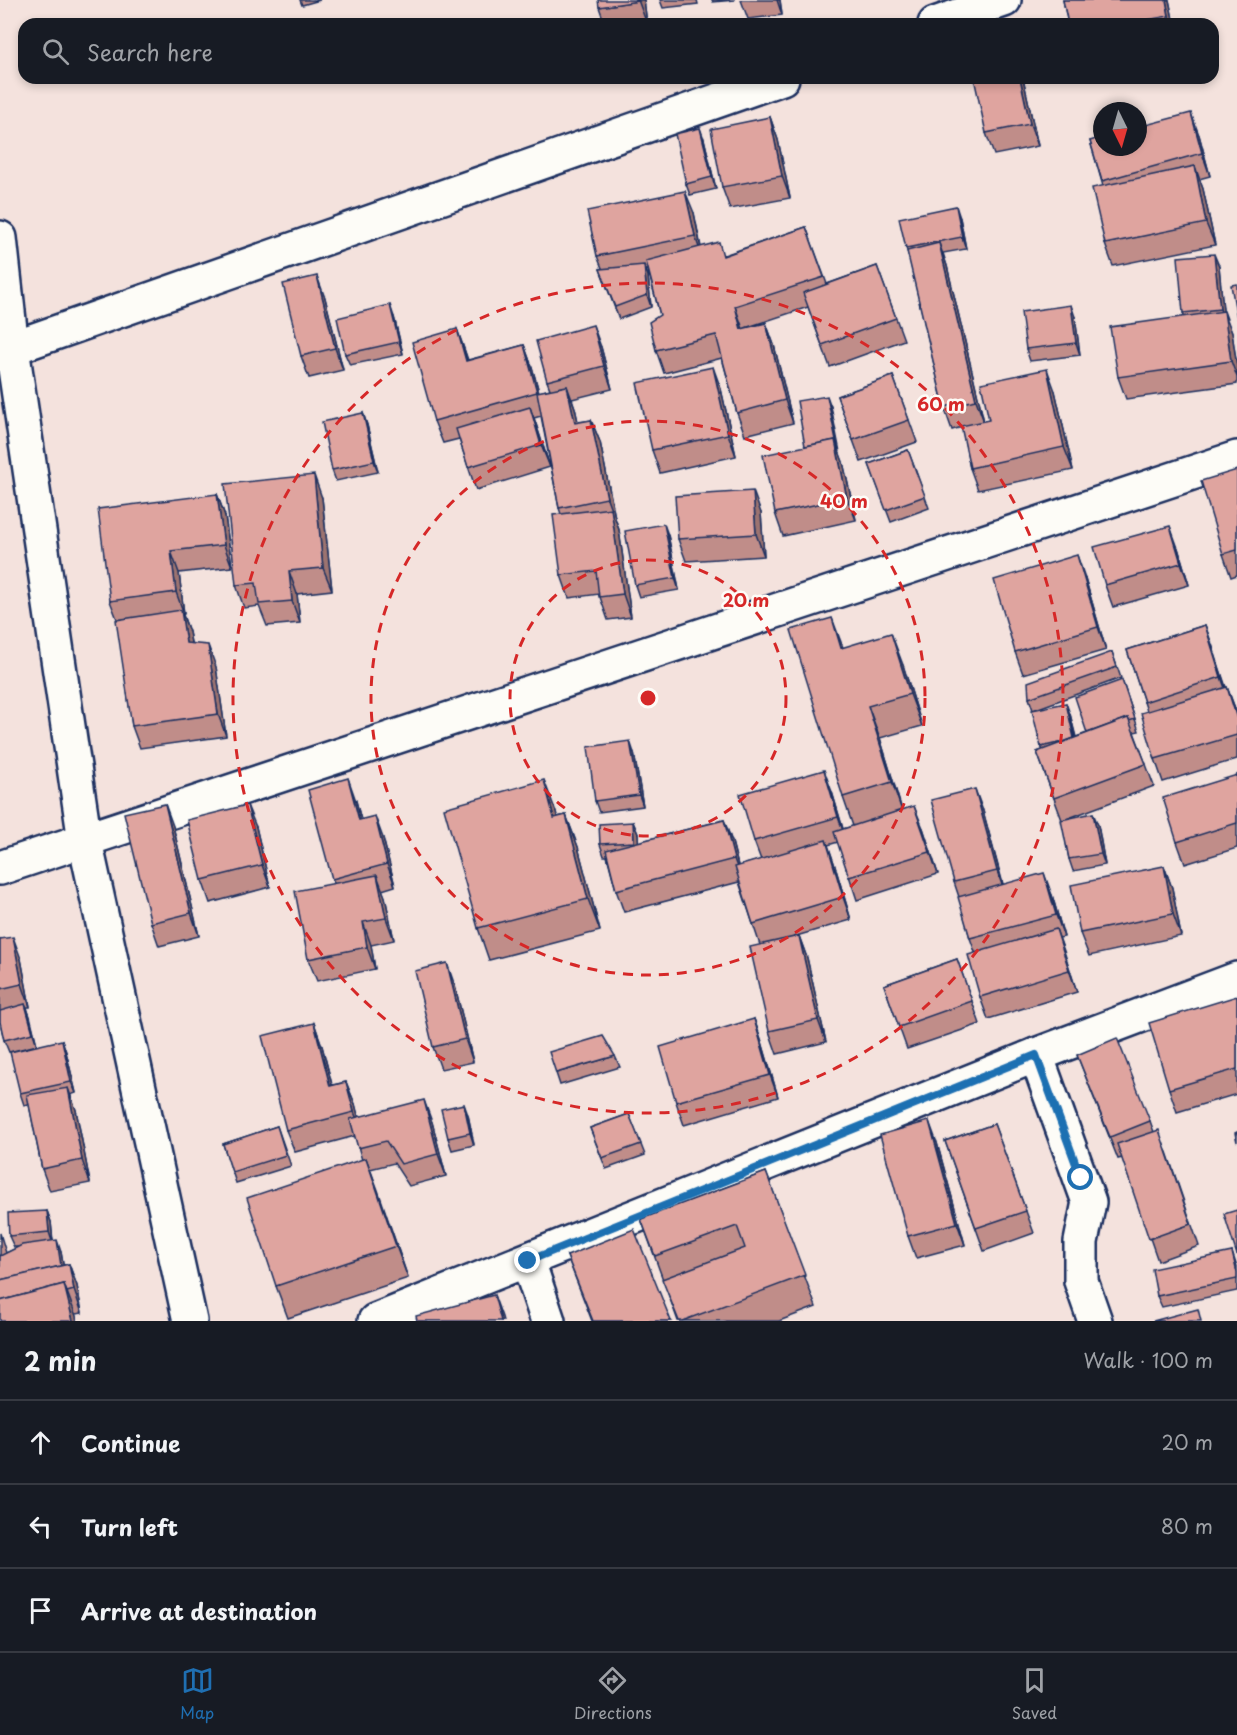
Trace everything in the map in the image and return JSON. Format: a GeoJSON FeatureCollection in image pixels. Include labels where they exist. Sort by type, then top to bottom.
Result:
{"type":"FeatureCollection","features":[{"type":"Feature","properties":{"kind":"street"},"geometry":{"type":"LineString","coordinates":[[952,18],[1004,0]]}},
{"type":"Feature","properties":{"kind":"street"},"geometry":{"type":"LineString","coordinates":[[12,348],[765,84]]}},
{"type":"Feature","properties":{"kind":"street"},"geometry":{"type":"LineString","coordinates":[[0,238],[12,348],[85,841],[190,1321]]}},
{"type":"Feature","properties":{"kind":"street"},"geometry":{"type":"LineString","coordinates":[[0,868],[1237,458]]}},
{"type":"Feature","properties":{"kind":"street"},"geometry":{"type":"LineString","coordinates":[[375,1321],[1036,1055],[1237,979]]}},
{"type":"Feature","properties":{"kind":"street"},"geometry":{"type":"LineString","coordinates":[[1036,1055],[1089,1202],[1081,1242],[1081,1281],[1095,1321]]}},
{"type":"Feature","properties":{"kind":"street"},"geometry":{"type":"LineString","coordinates":[[528,1261],[548,1321]]}},
{"type":"Feature","properties":{"kind":"building"},"geometry":{"type":"Polygon","coordinates":[[[598,0],[638,0],[639,1],[599,7],[598,0]]]}},
{"type":"Feature","properties":{"kind":"building"},"geometry":{"type":"Polygon","coordinates":[[[1063,0],[1166,0],[1169,16],[1158,18],[1067,18],[1063,0]]]}},
{"type":"Feature","properties":{"kind":"building"},"geometry":{"type":"Polygon","coordinates":[[[975,84],[1021,84],[1030,124],[986,133],[975,84]]]}},
{"type":"Feature","properties":{"kind":"building"},"geometry":{"type":"Polygon","coordinates":[[[1191,113],[1202,153],[1102,181],[1094,156],[1147,156],[1147,125],[1191,113]]]}},
{"type":"Feature","properties":{"kind":"building"},"geometry":{"type":"Polygon","coordinates":[[[770,117],[782,176],[722,187],[711,129],[770,117]]]}},
{"type":"Feature","properties":{"kind":"building"},"geometry":{"type":"Polygon","coordinates":[[[700,128],[712,177],[686,184],[675,134],[700,128]]]}},
{"type":"Feature","properties":{"kind":"building"},"geometry":{"type":"Polygon","coordinates":[[[1195,166],[1206,223],[1105,244],[1092,188],[1195,166]]]}},
{"type":"Feature","properties":{"kind":"building"},"geometry":{"type":"Polygon","coordinates":[[[685,191],[695,236],[597,256],[587,211],[685,191]]]}},
{"type":"Feature","properties":{"kind":"building"},"geometry":{"type":"Polygon","coordinates":[[[956,206],[962,237],[906,248],[899,218],[956,206]]]}},
{"type":"Feature","properties":{"kind":"building"},"geometry":{"type":"Polygon","coordinates":[[[806,227],[824,277],[735,306],[741,329],[766,323],[785,400],[737,413],[716,335],[656,350],[649,322],[660,315],[646,261],[719,242],[723,256],[806,227]]]}},
{"type":"Feature","properties":{"kind":"building"},"geometry":{"type":"Polygon","coordinates":[[[939,243],[976,400],[944,407],[907,251],[939,243]]]}},
{"type":"Feature","properties":{"kind":"building"},"geometry":{"type":"Polygon","coordinates":[[[1214,254],[1220,309],[1183,313],[1178,257],[1214,254]]]}},
{"type":"Feature","properties":{"kind":"building"},"geometry":{"type":"Polygon","coordinates":[[[644,265],[647,295],[615,307],[600,269],[644,265]]]}},
{"type":"Feature","properties":{"kind":"building"},"geometry":{"type":"Polygon","coordinates":[[[877,266],[896,318],[822,345],[803,293],[877,266]]]}},
{"type":"Feature","properties":{"kind":"building"},"geometry":{"type":"Polygon","coordinates":[[[317,276],[335,348],[301,356],[283,284],[317,276]]]}},
{"type":"Feature","properties":{"kind":"building"},"geometry":{"type":"Polygon","coordinates":[[[1237,284],[1237,318],[1231,285],[1237,284]]]}},
{"type":"Feature","properties":{"kind":"building"},"geometry":{"type":"Polygon","coordinates":[[[390,305],[399,342],[345,354],[337,318],[390,305]]]}},
{"type":"Feature","properties":{"kind":"building"},"geometry":{"type":"Polygon","coordinates":[[[1071,305],[1076,343],[1026,349],[1021,312],[1071,305]]]}},
{"type":"Feature","properties":{"kind":"building"},"geometry":{"type":"Polygon","coordinates":[[[1224,311],[1231,361],[1118,377],[1110,327],[1224,311]]]}},
{"type":"Feature","properties":{"kind":"building"},"geometry":{"type":"Polygon","coordinates":[[[593,325],[604,366],[547,381],[536,341],[593,325]]]}},
{"type":"Feature","properties":{"kind":"building"},"geometry":{"type":"Polygon","coordinates":[[[457,329],[466,361],[524,345],[537,392],[434,421],[412,342],[457,329]]]}},
{"type":"Feature","properties":{"kind":"building"},"geometry":{"type":"Polygon","coordinates":[[[713,367],[728,434],[652,450],[637,383],[713,367]]]}},
{"type":"Feature","properties":{"kind":"building"},"geometry":{"type":"Polygon","coordinates":[[[1047,369],[1064,447],[970,468],[961,426],[989,420],[981,383],[1047,369]]]}},
{"type":"Feature","properties":{"kind":"building"},"geometry":{"type":"Polygon","coordinates":[[[893,376],[909,420],[853,440],[837,396],[893,376]]]}},
{"type":"Feature","properties":{"kind":"building"},"geometry":{"type":"Polygon","coordinates":[[[567,386],[575,423],[591,420],[607,498],[559,508],[537,392],[567,386]]]}},
{"type":"Feature","properties":{"kind":"building"},"geometry":{"type":"Polygon","coordinates":[[[827,396],[836,440],[805,446],[797,401],[827,396]]]}},
{"type":"Feature","properties":{"kind":"building"},"geometry":{"type":"Polygon","coordinates":[[[530,407],[541,445],[468,467],[456,429],[530,407]]]}},
{"type":"Feature","properties":{"kind":"building"},"geometry":{"type":"Polygon","coordinates":[[[363,413],[374,461],[332,470],[322,422],[363,413]]]}},
{"type":"Feature","properties":{"kind":"building"},"geometry":{"type":"Polygon","coordinates":[[[835,440],[847,498],[775,513],[763,455],[835,440]]]}},
{"type":"Feature","properties":{"kind":"building"},"geometry":{"type":"Polygon","coordinates":[[[908,450],[925,496],[886,510],[869,464],[908,450]]]}},
{"type":"Feature","properties":{"kind":"building"},"geometry":{"type":"Polygon","coordinates":[[[1237,470],[1237,550],[1223,554],[1201,481],[1237,470]]]}},
{"type":"Feature","properties":{"kind":"building"},"geometry":{"type":"Polygon","coordinates":[[[314,475],[323,568],[289,571],[292,601],[259,604],[256,583],[236,585],[225,484],[314,475]]]}},
{"type":"Feature","properties":{"kind":"building"},"geometry":{"type":"Polygon","coordinates":[[[753,491],[756,534],[678,539],[675,496],[753,491]]]}},
{"type":"Feature","properties":{"kind":"building"},"geometry":{"type":"Polygon","coordinates":[[[217,494],[224,545],[171,551],[176,592],[110,601],[98,509],[217,494]]]}},
{"type":"Feature","properties":{"kind":"building"},"geometry":{"type":"Polygon","coordinates":[[[611,508],[623,594],[599,597],[596,571],[561,575],[553,515],[611,508]]]}},
{"type":"Feature","properties":{"kind":"building"},"geometry":{"type":"Polygon","coordinates":[[[664,524],[675,578],[635,585],[625,531],[664,524]]]}},
{"type":"Feature","properties":{"kind":"building"},"geometry":{"type":"Polygon","coordinates":[[[1170,526],[1181,563],[1105,585],[1094,547],[1170,526]]]}},
{"type":"Feature","properties":{"kind":"building"},"geometry":{"type":"Polygon","coordinates":[[[1077,555],[1098,627],[1015,652],[994,580],[1077,555]]]}},
{"type":"Feature","properties":{"kind":"building"},"geometry":{"type":"Polygon","coordinates":[[[181,610],[186,643],[208,645],[218,714],[132,726],[116,620],[181,610]]]}},
{"type":"Feature","properties":{"kind":"building"},"geometry":{"type":"Polygon","coordinates":[[[832,618],[841,648],[891,633],[910,694],[868,706],[892,782],[843,797],[791,630],[832,618]]]}},
{"type":"Feature","properties":{"kind":"building"},"geometry":{"type":"Polygon","coordinates":[[[1205,625],[1221,677],[1144,702],[1127,650],[1205,625]]]}},
{"type":"Feature","properties":{"kind":"building"},"geometry":{"type":"Polygon","coordinates":[[[1112,652],[1117,667],[1029,698],[1028,682],[1112,652]]]}},
{"type":"Feature","properties":{"kind":"building"},"geometry":{"type":"Polygon","coordinates":[[[1122,680],[1135,719],[1129,721],[1128,718],[1087,733],[1075,697],[1122,680]]]}},
{"type":"Feature","properties":{"kind":"building"},"geometry":{"type":"Polygon","coordinates":[[[1227,687],[1237,719],[1237,735],[1155,759],[1141,713],[1227,687]]]}},
{"type":"Feature","properties":{"kind":"building"},"geometry":{"type":"Polygon","coordinates":[[[1066,703],[1074,738],[1041,747],[1032,710],[1066,703]]]}},
{"type":"Feature","properties":{"kind":"building"},"geometry":{"type":"Polygon","coordinates":[[[1128,718],[1146,764],[1054,798],[1037,752],[1128,718]]]}},
{"type":"Feature","properties":{"kind":"building"},"geometry":{"type":"Polygon","coordinates":[[[630,741],[639,795],[595,801],[588,747],[630,741]]]}},
{"type":"Feature","properties":{"kind":"building"},"geometry":{"type":"Polygon","coordinates":[[[824,770],[838,817],[754,841],[740,794],[824,770]]]}},
{"type":"Feature","properties":{"kind":"building"},"geometry":{"type":"Polygon","coordinates":[[[1237,775],[1237,823],[1177,842],[1163,798],[1237,775]]]}},
{"type":"Feature","properties":{"kind":"building"},"geometry":{"type":"Polygon","coordinates":[[[348,778],[359,820],[375,816],[387,864],[332,879],[308,790],[348,778]]]}},
{"type":"Feature","properties":{"kind":"building"},"geometry":{"type":"Polygon","coordinates":[[[544,780],[554,818],[566,815],[588,899],[478,928],[444,808],[544,780]]]}},
{"type":"Feature","properties":{"kind":"building"},"geometry":{"type":"Polygon","coordinates":[[[975,789],[997,871],[954,882],[931,800],[975,789]]]}},
{"type":"Feature","properties":{"kind":"building"},"geometry":{"type":"Polygon","coordinates":[[[165,804],[191,913],[151,923],[124,813],[165,804]]]}},
{"type":"Feature","properties":{"kind":"building"},"geometry":{"type":"Polygon","coordinates":[[[247,805],[262,865],[202,880],[187,820],[247,805]]]}},
{"type":"Feature","properties":{"kind":"building"},"geometry":{"type":"Polygon","coordinates":[[[914,806],[930,852],[849,877],[834,832],[914,806]]]}},
{"type":"Feature","properties":{"kind":"building"},"geometry":{"type":"Polygon","coordinates":[[[1093,813],[1101,854],[1069,859],[1061,820],[1093,813]]]}},
{"type":"Feature","properties":{"kind":"building"},"geometry":{"type":"Polygon","coordinates":[[[724,820],[734,859],[616,890],[606,850],[724,820]]]}},
{"type":"Feature","properties":{"kind":"building"},"geometry":{"type":"Polygon","coordinates":[[[633,822],[634,842],[600,844],[599,824],[633,822]]]}},
{"type":"Feature","properties":{"kind":"building"},"geometry":{"type":"Polygon","coordinates":[[[826,840],[843,897],[753,924],[735,867],[826,840]]]}},
{"type":"Feature","properties":{"kind":"building"},"geometry":{"type":"Polygon","coordinates":[[[1164,866],[1173,914],[1080,933],[1071,885],[1164,866]]]}},
{"type":"Feature","properties":{"kind":"building"},"geometry":{"type":"Polygon","coordinates":[[[1044,873],[1056,915],[970,938],[958,897],[1044,873]]]}},
{"type":"Feature","properties":{"kind":"building"},"geometry":{"type":"Polygon","coordinates":[[[377,875],[386,918],[363,922],[367,947],[308,959],[295,891],[377,875]]]}},
{"type":"Feature","properties":{"kind":"building"},"geometry":{"type":"Polygon","coordinates":[[[1056,929],[1069,970],[980,997],[968,955],[1056,929]]]}},
{"type":"Feature","properties":{"kind":"building"},"geometry":{"type":"Polygon","coordinates":[[[799,936],[818,1020],[769,1031],[750,947],[799,936]]]}},
{"type":"Feature","properties":{"kind":"building"},"geometry":{"type":"Polygon","coordinates":[[[13,937],[22,984],[0,989],[0,939],[13,937]]]}},
{"type":"Feature","properties":{"kind":"building"},"geometry":{"type":"Polygon","coordinates":[[[957,959],[972,1001],[899,1027],[884,985],[957,959]]]}},
{"type":"Feature","properties":{"kind":"building"},"geometry":{"type":"Polygon","coordinates":[[[447,963],[465,1039],[433,1047],[415,971],[447,963]]]}},
{"type":"Feature","properties":{"kind":"building"},"geometry":{"type":"Polygon","coordinates":[[[1237,996],[1237,1069],[1169,1089],[1149,1023],[1237,996]]]}},
{"type":"Feature","properties":{"kind":"building"},"geometry":{"type":"Polygon","coordinates":[[[25,1004],[33,1033],[4,1040],[0,1011],[25,1004]]]}},
{"type":"Feature","properties":{"kind":"building"},"geometry":{"type":"Polygon","coordinates":[[[754,1019],[770,1075],[676,1102],[660,1047],[754,1019]]]}},
{"type":"Feature","properties":{"kind":"building"},"geometry":{"type":"Polygon","coordinates":[[[314,1023],[330,1086],[346,1082],[354,1112],[286,1130],[262,1036],[314,1023]]]}},
{"type":"Feature","properties":{"kind":"building"},"geometry":{"type":"Polygon","coordinates":[[[603,1036],[615,1056],[556,1073],[549,1052],[603,1036]]]}},
{"type":"Feature","properties":{"kind":"building"},"geometry":{"type":"Polygon","coordinates":[[[1117,1038],[1150,1121],[1110,1137],[1077,1055],[1117,1038]]]}},
{"type":"Feature","properties":{"kind":"building"},"geometry":{"type":"Polygon","coordinates":[[[62,1040],[71,1082],[20,1093],[10,1052],[62,1040]]]}},
{"type":"Feature","properties":{"kind":"building"},"geometry":{"type":"Polygon","coordinates":[[[68,1088],[82,1160],[42,1169],[27,1095],[68,1088]]]}},
{"type":"Feature","properties":{"kind":"building"},"geometry":{"type":"Polygon","coordinates":[[[424,1100],[438,1154],[401,1164],[386,1141],[358,1148],[350,1119],[424,1100]]]}},
{"type":"Feature","properties":{"kind":"building"},"geometry":{"type":"Polygon","coordinates":[[[464,1104],[470,1133],[448,1138],[441,1109],[464,1104]]]}},
{"type":"Feature","properties":{"kind":"building"},"geometry":{"type":"Polygon","coordinates":[[[629,1114],[641,1144],[602,1158],[590,1128],[629,1114]]]}},
{"type":"Feature","properties":{"kind":"building"},"geometry":{"type":"Polygon","coordinates":[[[929,1121],[957,1223],[908,1236],[880,1135],[929,1121]]]}},
{"type":"Feature","properties":{"kind":"building"},"geometry":{"type":"Polygon","coordinates":[[[994,1124],[1026,1211],[976,1228],[945,1141],[994,1124]]]}},
{"type":"Feature","properties":{"kind":"building"},"geometry":{"type":"Polygon","coordinates":[[[277,1126],[286,1155],[232,1172],[223,1144],[277,1126]]]}},
{"type":"Feature","properties":{"kind":"building"},"geometry":{"type":"Polygon","coordinates":[[[1159,1130],[1191,1224],[1149,1239],[1117,1144],[1159,1130]]]}},
{"type":"Feature","properties":{"kind":"building"},"geometry":{"type":"Polygon","coordinates":[[[366,1158],[396,1246],[276,1286],[247,1198],[366,1158]]]}},
{"type":"Feature","properties":{"kind":"building"},"geometry":{"type":"Polygon","coordinates":[[[766,1172],[805,1275],[679,1321],[662,1279],[745,1248],[737,1226],[655,1256],[641,1219],[766,1172]]]}},
{"type":"Feature","properties":{"kind":"building"},"geometry":{"type":"Polygon","coordinates":[[[1237,1210],[1237,1255],[1224,1214],[1237,1210]]]}},
{"type":"Feature","properties":{"kind":"building"},"geometry":{"type":"Polygon","coordinates":[[[47,1211],[49,1232],[9,1236],[8,1213],[47,1211]]]}},
{"type":"Feature","properties":{"kind":"building"},"geometry":{"type":"Polygon","coordinates":[[[634,1229],[671,1321],[593,1321],[567,1256],[634,1229]]]}},
{"type":"Feature","properties":{"kind":"building"},"geometry":{"type":"Polygon","coordinates":[[[57,1240],[61,1266],[0,1280],[0,1256],[22,1245],[57,1240]]]}},
{"type":"Feature","properties":{"kind":"building"},"geometry":{"type":"Polygon","coordinates":[[[1232,1252],[1237,1279],[1157,1296],[1152,1269],[1232,1252]]]}},
{"type":"Feature","properties":{"kind":"building"},"geometry":{"type":"Polygon","coordinates":[[[69,1264],[74,1290],[67,1292],[64,1284],[0,1301],[0,1280],[69,1264]]]}},
{"type":"Feature","properties":{"kind":"building"},"geometry":{"type":"Polygon","coordinates":[[[64,1284],[73,1321],[0,1321],[0,1301],[64,1284]]]}},
{"type":"Feature","properties":{"kind":"building"},"geometry":{"type":"Polygon","coordinates":[[[494,1295],[501,1321],[417,1321],[416,1316],[494,1295]]]}},
{"type":"Feature","properties":{"kind":"building"},"geometry":{"type":"Polygon","coordinates":[[[1198,1309],[1201,1321],[1153,1321],[1198,1309]]]}},
{"type":"Feature","properties":{"kind":"route"},"geometry":{"type":"LineString","coordinates":[[528,1261],[1036,1055],[1081,1178]]}}]}
